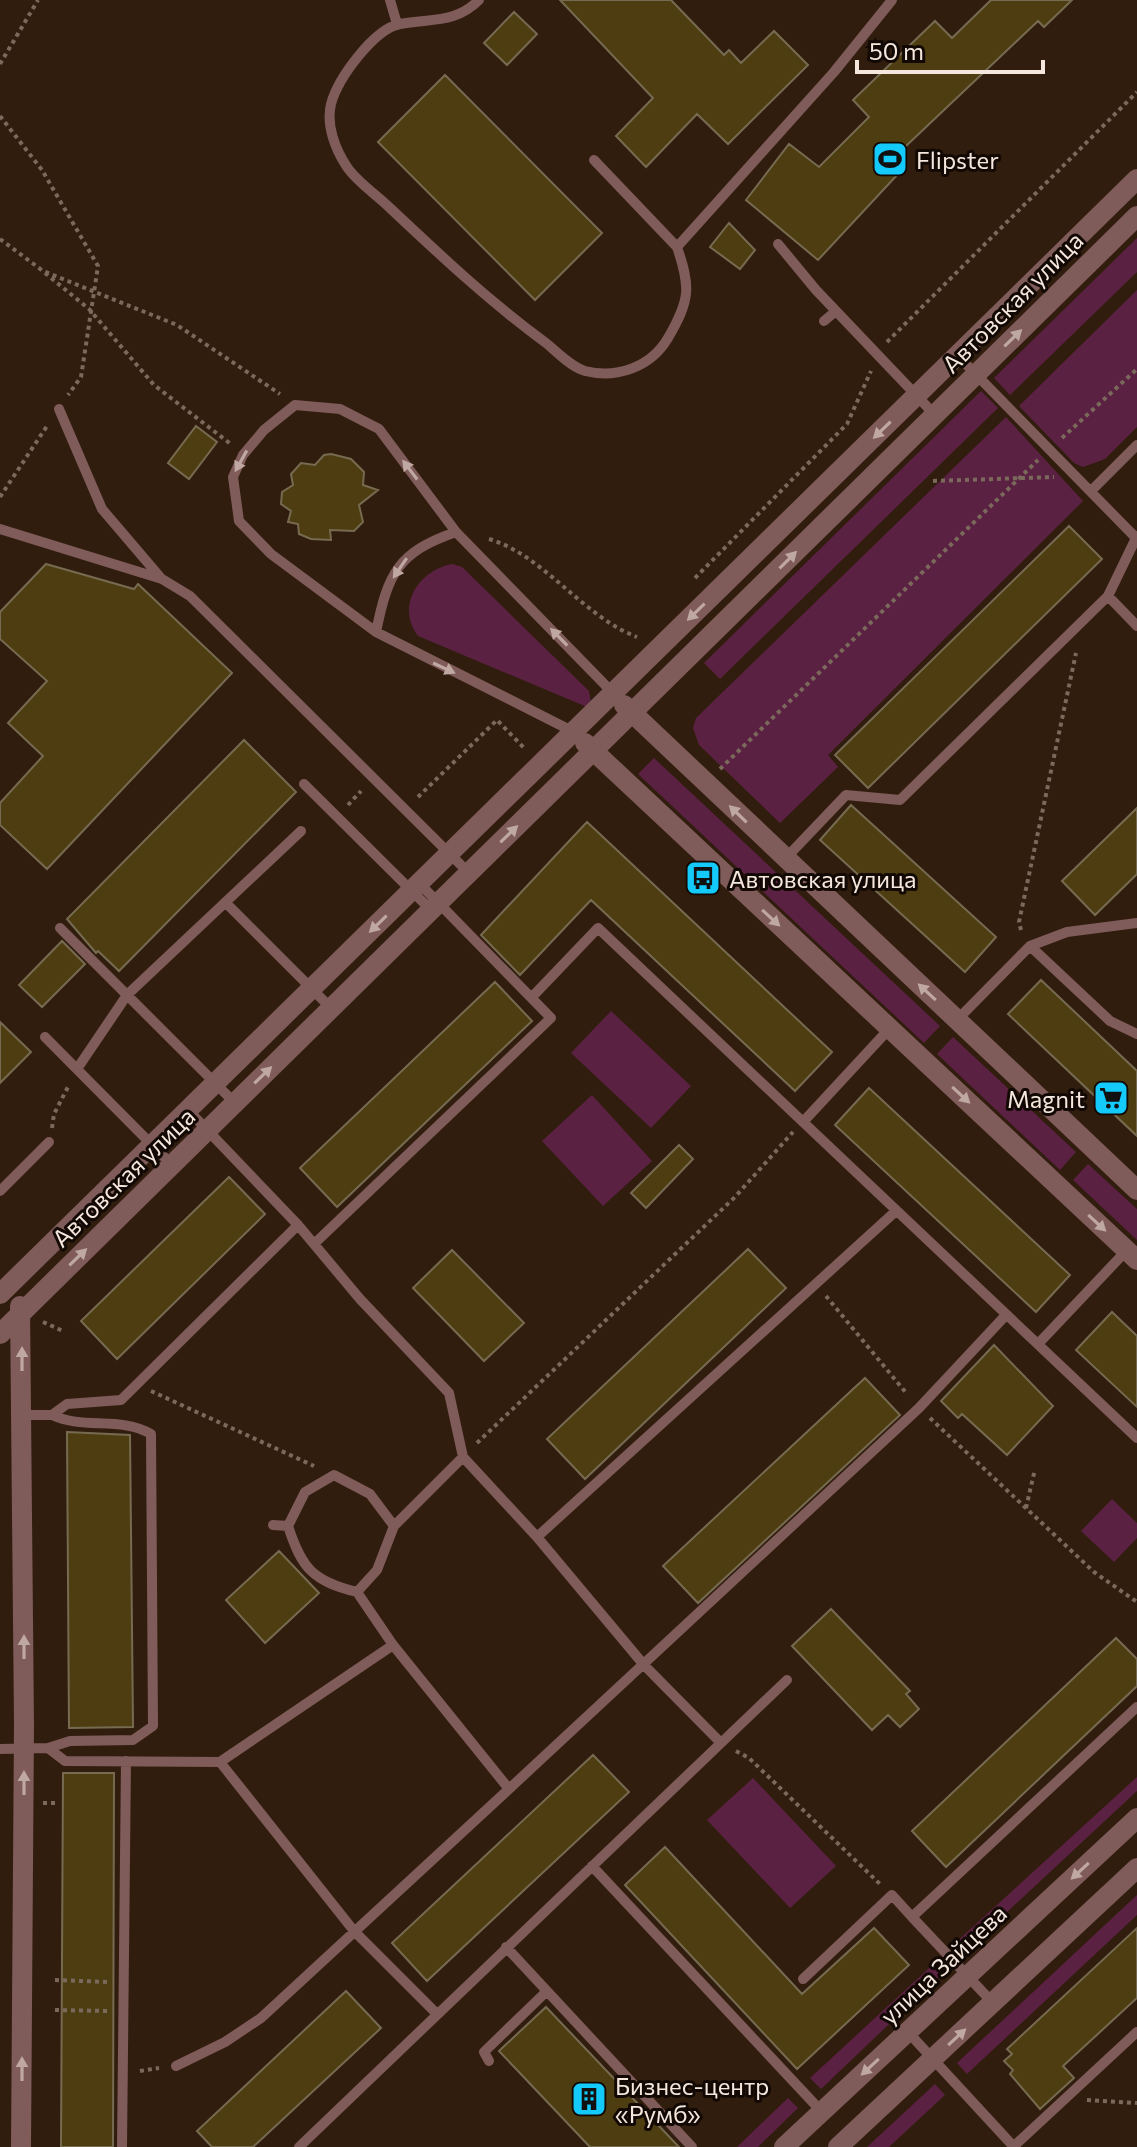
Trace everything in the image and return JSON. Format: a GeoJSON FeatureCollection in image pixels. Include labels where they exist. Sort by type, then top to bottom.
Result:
{"type":"FeatureCollection","features":[{"type":"Feature","properties":{"kind":"street","name":"Автовская улица"},"geometry":{"type":"LineString","coordinates":[[6,1289],[1137,179]]}},
{"type":"Feature","properties":{"kind":"street","name":"Автовская улица"},"geometry":{"type":"LineString","coordinates":[[0,1331],[1137,216]]}},
{"type":"Feature","properties":{"kind":"street"},"geometry":{"type":"LineString","coordinates":[[613,693],[1137,1190]]}},
{"type":"Feature","properties":{"kind":"street"},"geometry":{"type":"LineString","coordinates":[[574,732],[1132,1255]]}},
{"type":"Feature","properties":{"kind":"street"},"geometry":{"type":"LineString","coordinates":[[6,1289],[22,1312],[24,1748],[21,2147]]}},
{"type":"Feature","properties":{"kind":"street"},"geometry":{"type":"LineString","coordinates":[[0,1331],[6,1289]]}},
{"type":"Feature","properties":{"kind":"street","name":"улица Зайцева"},"geometry":{"type":"LineString","coordinates":[[784,2147],[1137,1818]]}},
{"type":"Feature","properties":{"kind":"street"},"geometry":{"type":"LineString","coordinates":[[838,2147],[1137,1868]]}},
{"type":"Feature","properties":{"kind":"lane"},"geometry":{"type":"LineString","coordinates":[[390,0],[397,24]]}},
{"type":"Feature","properties":{"kind":"lane"},"geometry":{"type":"LineString","coordinates":[[479,0],[467,11],[443,21],[397,24],[377,35],[350,68],[331,105],[332,138],[348,168],[487,299],[581,370],[612,376],[640,366],[664,344],[682,313],[689,281],[677,247],[594,160]]}},
{"type":"Feature","properties":{"kind":"lane"},"geometry":{"type":"LineString","coordinates":[[677,247],[834,72],[892,0]]}},
{"type":"Feature","properties":{"kind":"lane"},"geometry":{"type":"LineString","coordinates":[[778,244],[836,311],[935,415]]}},
{"type":"Feature","properties":{"kind":"lane"},"geometry":{"type":"LineString","coordinates":[[824,321],[836,311]]}},
{"type":"Feature","properties":{"kind":"lane"},"geometry":{"type":"LineString","coordinates":[[785,859],[846,795],[900,800],[1108,596],[1136,537],[957,355]]}},
{"type":"Feature","properties":{"kind":"lane"},"geometry":{"type":"LineString","coordinates":[[574,732],[376,632],[271,554],[239,521],[233,477],[243,455],[264,430],[295,405],[340,409],[379,429],[456,532],[613,693]]}},
{"type":"Feature","properties":{"kind":"lane"},"geometry":{"type":"LineString","coordinates":[[59,409],[102,509],[162,579]]}},
{"type":"Feature","properties":{"kind":"lane"},"geometry":{"type":"LineString","coordinates":[[1091,491],[1137,445]]}},
{"type":"Feature","properties":{"kind":"lane"},"geometry":{"type":"LineString","coordinates":[[0,529],[162,579],[190,596],[469,873]]}},
{"type":"Feature","properties":{"kind":"lane"},"geometry":{"type":"LineString","coordinates":[[376,632],[385,595],[401,561],[425,543],[456,532]]}},
{"type":"Feature","properties":{"kind":"lane"},"geometry":{"type":"LineString","coordinates":[[1108,596],[1137,626]]}},
{"type":"Feature","properties":{"kind":"lane"},"geometry":{"type":"LineString","coordinates":[[304,784],[551,1018],[314,1244]]}},
{"type":"Feature","properties":{"kind":"lane"},"geometry":{"type":"LineString","coordinates":[[77,1069],[127,995],[301,831]]}},
{"type":"Feature","properties":{"kind":"lane"},"geometry":{"type":"LineString","coordinates":[[226,903],[331,1008]]}},
{"type":"Feature","properties":{"kind":"lane"},"geometry":{"type":"LineString","coordinates":[[957,1020],[1030,946],[1067,932],[1137,923]]}},
{"type":"Feature","properties":{"kind":"lane"},"geometry":{"type":"LineString","coordinates":[[60,928],[235,1103]]}},
{"type":"Feature","properties":{"kind":"lane"},"geometry":{"type":"LineString","coordinates":[[532,997],[598,928],[1137,1438]]}},
{"type":"Feature","properties":{"kind":"lane"},"geometry":{"type":"LineString","coordinates":[[1030,946],[1110,1021],[1137,1034]]}},
{"type":"Feature","properties":{"kind":"lane"},"geometry":{"type":"LineString","coordinates":[[803,1122],[890,1028]]}},
{"type":"Feature","properties":{"kind":"lane"},"geometry":{"type":"LineString","coordinates":[[45,1037],[172,1165]]}},
{"type":"Feature","properties":{"kind":"lane"},"geometry":{"type":"LineString","coordinates":[[188,1110],[298,1225],[449,1393],[463,1457],[537,1537],[644,1665],[721,1743]]}},
{"type":"Feature","properties":{"kind":"lane"},"geometry":{"type":"LineString","coordinates":[[0,1191],[49,1142]]}},
{"type":"Feature","properties":{"kind":"lane"},"geometry":{"type":"LineString","coordinates":[[537,1537],[896,1211]]}},
{"type":"Feature","properties":{"kind":"lane"},"geometry":{"type":"LineString","coordinates":[[52,1415],[67,1404],[121,1400],[298,1225]]}},
{"type":"Feature","properties":{"kind":"lane"},"geometry":{"type":"LineString","coordinates":[[1038,1344],[1132,1255]]}},
{"type":"Feature","properties":{"kind":"lane"},"geometry":{"type":"LineString","coordinates":[[176,2066],[225,2042],[261,2018],[919,1408],[1006,1315]]}},
{"type":"Feature","properties":{"kind":"lane"},"geometry":{"type":"LineString","coordinates":[[0,1749],[48,1748],[70,1741],[133,1740],[153,1726],[151,1434],[133,1423],[67,1422],[52,1415],[23,1415]]}},
{"type":"Feature","properties":{"kind":"lane"},"geometry":{"type":"LineString","coordinates":[[357,1592],[377,1570],[394,1526],[463,1457]]}},
{"type":"Feature","properties":{"kind":"lane"},"geometry":{"type":"LineString","coordinates":[[394,1526],[370,1494],[334,1475],[305,1492],[288,1526],[297,1553],[324,1584],[357,1592],[393,1645],[509,1789]]}},
{"type":"Feature","properties":{"kind":"lane"},"geometry":{"type":"LineString","coordinates":[[273,1525],[288,1526]]}},
{"type":"Feature","properties":{"kind":"lane"},"geometry":{"type":"LineString","coordinates":[[48,1748],[65,1761],[220,1762],[393,1645]]}},
{"type":"Feature","properties":{"kind":"lane"},"geometry":{"type":"LineString","coordinates":[[299,2147],[787,1680]]}},
{"type":"Feature","properties":{"kind":"lane"},"geometry":{"type":"LineString","coordinates":[[912,1917],[1137,1707]]}},
{"type":"Feature","properties":{"kind":"lane"},"geometry":{"type":"LineString","coordinates":[[122,2147],[126,1761]]}},
{"type":"Feature","properties":{"kind":"lane"},"geometry":{"type":"LineString","coordinates":[[220,1762],[354,1931],[437,2014]]}},
{"type":"Feature","properties":{"kind":"lane"},"geometry":{"type":"LineString","coordinates":[[592,1866],[822,2112]]}},
{"type":"Feature","properties":{"kind":"lane"},"geometry":{"type":"LineString","coordinates":[[803,1979],[892,1895],[993,2003]]}},
{"type":"Feature","properties":{"kind":"lane"},"geometry":{"type":"LineString","coordinates":[[506,1947],[692,2147]]}},
{"type":"Feature","properties":{"kind":"lane"},"geometry":{"type":"LineString","coordinates":[[489,2061],[484,2052],[547,1991]]}},
{"type":"Feature","properties":{"kind":"lane"},"geometry":{"type":"LineString","coordinates":[[908,2032],[1014,2147],[1137,2032]]}},
{"type":"Feature","properties":{"kind":"path"},"geometry":{"type":"LineString","coordinates":[[0,64],[38,0]]}},
{"type":"Feature","properties":{"kind":"path"},"geometry":{"type":"LineString","coordinates":[[0,116],[42,170],[98,266],[89,309]]}},
{"type":"Feature","properties":{"kind":"path"},"geometry":{"type":"LineString","coordinates":[[0,239],[89,309],[154,385],[243,455]]}},
{"type":"Feature","properties":{"kind":"path"},"geometry":{"type":"LineString","coordinates":[[43,271],[177,325],[295,405]]}},
{"type":"Feature","properties":{"kind":"path"},"geometry":{"type":"LineString","coordinates":[[719,771],[1049,449],[1137,369]]}},
{"type":"Feature","properties":{"kind":"path"},"geometry":{"type":"LineString","coordinates":[[933,481],[1077,477]]}},
{"type":"Feature","properties":{"kind":"path"},"geometry":{"type":"LineString","coordinates":[[477,535],[506,544],[635,637],[643,637]]}},
{"type":"Feature","properties":{"kind":"path"},"geometry":{"type":"LineString","coordinates":[[1030,946],[1019,922],[1083,620]]}},
{"type":"Feature","properties":{"kind":"path"},"geometry":{"type":"LineString","coordinates":[[406,810],[497,720],[530,754]]}},
{"type":"Feature","properties":{"kind":"path"},"geometry":{"type":"LineString","coordinates":[[347,806],[360,793]]}},
{"type":"Feature","properties":{"kind":"path"},"geometry":{"type":"LineString","coordinates":[[49,1142],[54,1114],[77,1069]]}},
{"type":"Feature","properties":{"kind":"path"},"geometry":{"type":"LineString","coordinates":[[463,1457],[735,1197],[803,1122]]}},
{"type":"Feature","properties":{"kind":"path"},"geometry":{"type":"LineString","coordinates":[[817,1285],[919,1408],[1094,1572],[1137,1602]]}},
{"type":"Feature","properties":{"kind":"path"},"geometry":{"type":"LineString","coordinates":[[137,1384],[334,1475]]}},
{"type":"Feature","properties":{"kind":"path"},"geometry":{"type":"LineString","coordinates":[[1026,1508],[1035,1469]]}},
{"type":"Feature","properties":{"kind":"path"},"geometry":{"type":"LineString","coordinates":[[721,1743],[749,1758],[892,1895]]}},
{"type":"Feature","properties":{"kind":"path"},"geometry":{"type":"LineString","coordinates":[[55,1980],[123,1982]]}},
{"type":"Feature","properties":{"kind":"path"},"geometry":{"type":"LineString","coordinates":[[55,2010],[123,2011]]}},
{"type":"Feature","properties":{"kind":"path"},"geometry":{"type":"LineString","coordinates":[[122,2073],[176,2066]]}},
{"type":"Feature","properties":{"kind":"path"},"geometry":{"type":"LineString","coordinates":[[1066,2098],[1137,2103]]}},
{"type":"Feature","properties":{"kind":"shaded area"},"geometry":{"type":"Polygon","coordinates":[[[1137,238],[1137,272],[1010,395],[994,378],[1137,238]]]}},
{"type":"Feature","properties":{"kind":"shaded area"},"geometry":{"type":"Polygon","coordinates":[[[1137,290],[1137,427],[1105,459],[1083,467],[1074,463],[1019,406],[1137,290]]]}},
{"type":"Feature","properties":{"kind":"shaded area"},"geometry":{"type":"Polygon","coordinates":[[[981,391],[998,408],[720,679],[704,663],[981,391]]]}},
{"type":"Feature","properties":{"kind":"shaded area"},"geometry":{"type":"Polygon","coordinates":[[[1006,417],[1083,501],[828,755],[838,767],[780,823],[699,745],[693,728],[696,718],[1006,417]]]}},
{"type":"Feature","properties":{"kind":"shaded area"},"geometry":{"type":"Polygon","coordinates":[[[452,564],[462,567],[589,691],[591,703],[587,707],[418,636],[409,614],[414,592],[429,574],[452,564]]]}},
{"type":"Feature","properties":{"kind":"shaded area"},"geometry":{"type":"Polygon","coordinates":[[[654,758],[940,1026],[924,1043],[638,774],[654,758]]]}},
{"type":"Feature","properties":{"kind":"shaded area"},"geometry":{"type":"Polygon","coordinates":[[[611,1011],[691,1086],[651,1128],[571,1053],[611,1011]]]}},
{"type":"Feature","properties":{"kind":"shaded area"},"geometry":{"type":"Polygon","coordinates":[[[953,1037],[1076,1152],[1060,1170],[937,1054],[953,1037]]]}},
{"type":"Feature","properties":{"kind":"shaded area"},"geometry":{"type":"Polygon","coordinates":[[[592,1095],[652,1161],[603,1206],[542,1141],[592,1095]]]}},
{"type":"Feature","properties":{"kind":"shaded area"},"geometry":{"type":"Polygon","coordinates":[[[1088,1164],[1137,1209],[1137,1240],[1073,1180],[1088,1164]]]}},
{"type":"Feature","properties":{"kind":"shaded area"},"geometry":{"type":"Polygon","coordinates":[[[1112,1499],[1137,1523],[1137,1538],[1114,1562],[1081,1531],[1112,1499]]]}},
{"type":"Feature","properties":{"kind":"shaded area"},"geometry":{"type":"Polygon","coordinates":[[[1137,1777],[1137,1791],[962,1954],[953,1945],[1137,1777]]]}},
{"type":"Feature","properties":{"kind":"shaded area"},"geometry":{"type":"Polygon","coordinates":[[[753,1778],[836,1866],[790,1908],[707,1820],[753,1778]]]}},
{"type":"Feature","properties":{"kind":"shaded area"},"geometry":{"type":"Polygon","coordinates":[[[1137,1895],[1137,1915],[967,2074],[957,2063],[1137,1895]]]}},
{"type":"Feature","properties":{"kind":"shaded area"},"geometry":{"type":"Polygon","coordinates":[[[941,1957],[950,1966],[821,2089],[810,2078],[941,1957]]]}},
{"type":"Feature","properties":{"kind":"shaded area"},"geometry":{"type":"Polygon","coordinates":[[[935,2084],[945,2095],[889,2147],[867,2147],[935,2084]]]}},
{"type":"Feature","properties":{"kind":"shaded area"},"geometry":{"type":"Polygon","coordinates":[[[788,2098],[798,2108],[758,2147],[737,2147],[788,2098]]]}},
{"type":"Feature","properties":{"kind":"building"},"geometry":{"type":"Polygon","coordinates":[[[560,0],[671,0],[724,55],[729,50],[741,63],[774,31],[808,65],[728,144],[697,114],[646,167],[616,136],[653,98],[560,0]]]}},
{"type":"Feature","properties":{"kind":"building"},"geometry":{"type":"Polygon","coordinates":[[[991,0],[1072,0],[1044,27],[1038,21],[887,164],[898,174],[818,260],[746,200],[789,144],[819,167],[869,117],[853,100],[935,21],[952,38],[991,0]]]}},
{"type":"Feature","properties":{"kind":"building"},"geometry":{"type":"Polygon","coordinates":[[[514,12],[537,34],[507,65],[484,43],[514,12]]]}},
{"type":"Feature","properties":{"kind":"building"},"geometry":{"type":"Polygon","coordinates":[[[445,75],[602,233],[535,300],[378,142],[445,75]]]}},
{"type":"Feature","properties":{"kind":"building"},"geometry":{"type":"Polygon","coordinates":[[[729,223],[755,250],[740,269],[710,247],[729,223]]]}},
{"type":"Feature","properties":{"kind":"building"},"geometry":{"type":"Polygon","coordinates":[[[196,426],[217,442],[189,479],[168,463],[196,426]]]}},
{"type":"Feature","properties":{"kind":"building"},"geometry":{"type":"Polygon","coordinates":[[[324,455],[351,459],[364,472],[363,485],[378,490],[359,505],[363,522],[354,531],[330,530],[331,540],[311,539],[299,534],[298,524],[288,522],[291,511],[281,504],[282,492],[293,485],[291,474],[301,463],[315,465],[324,455]]]}},
{"type":"Feature","properties":{"kind":"building"},"geometry":{"type":"Polygon","coordinates":[[[1069,526],[1102,559],[868,788],[835,755],[1069,526]]]}},
{"type":"Feature","properties":{"kind":"building"},"geometry":{"type":"Polygon","coordinates":[[[46,564],[134,589],[138,584],[232,673],[47,869],[0,825],[0,803],[43,756],[8,723],[47,681],[0,639],[0,612],[46,564]]]}},
{"type":"Feature","properties":{"kind":"building"},"geometry":{"type":"Polygon","coordinates":[[[244,740],[296,792],[119,971],[98,951],[96,953],[67,919],[244,740]]]}},
{"type":"Feature","properties":{"kind":"building"},"geometry":{"type":"Polygon","coordinates":[[[851,805],[996,937],[965,972],[820,840],[851,805]]]}},
{"type":"Feature","properties":{"kind":"building"},"geometry":{"type":"Polygon","coordinates":[[[1137,808],[1137,874],[1095,915],[1062,881],[1137,808]]]}},
{"type":"Feature","properties":{"kind":"building"},"geometry":{"type":"Polygon","coordinates":[[[587,822],[832,1052],[795,1091],[591,900],[520,975],[481,935],[587,822]]]}},
{"type":"Feature","properties":{"kind":"building"},"geometry":{"type":"Polygon","coordinates":[[[62,941],[85,964],[42,1007],[19,985],[62,941]]]}},
{"type":"Feature","properties":{"kind":"building"},"geometry":{"type":"Polygon","coordinates":[[[1041,980],[1137,1071],[1137,1136],[1008,1014],[1041,980]]]}},
{"type":"Feature","properties":{"kind":"building"},"geometry":{"type":"Polygon","coordinates":[[[495,982],[532,1021],[337,1207],[300,1168],[495,982]]]}},
{"type":"Feature","properties":{"kind":"building"},"geometry":{"type":"Polygon","coordinates":[[[0,1022],[31,1052],[0,1083],[0,1022]]]}},
{"type":"Feature","properties":{"kind":"building"},"geometry":{"type":"Polygon","coordinates":[[[869,1088],[1070,1275],[1036,1312],[835,1125],[869,1088]]]}},
{"type":"Feature","properties":{"kind":"building"},"geometry":{"type":"Polygon","coordinates":[[[679,1145],[693,1159],[646,1208],[631,1193],[679,1145]]]}},
{"type":"Feature","properties":{"kind":"building"},"geometry":{"type":"Polygon","coordinates":[[[229,1177],[265,1214],[117,1359],[81,1321],[229,1177]]]}},
{"type":"Feature","properties":{"kind":"building"},"geometry":{"type":"Polygon","coordinates":[[[748,1249],[786,1288],[585,1479],[547,1439],[748,1249]]]}},
{"type":"Feature","properties":{"kind":"building"},"geometry":{"type":"Polygon","coordinates":[[[452,1250],[524,1323],[484,1361],[413,1288],[452,1250]]]}},
{"type":"Feature","properties":{"kind":"building"},"geometry":{"type":"Polygon","coordinates":[[[1112,1312],[1137,1336],[1137,1407],[1076,1350],[1112,1312]]]}},
{"type":"Feature","properties":{"kind":"building"},"geometry":{"type":"Polygon","coordinates":[[[994,1345],[1053,1406],[1007,1455],[962,1414],[958,1418],[941,1401],[994,1345]]]}},
{"type":"Feature","properties":{"kind":"building"},"geometry":{"type":"Polygon","coordinates":[[[865,1378],[900,1415],[698,1603],[663,1566],[865,1378]]]}},
{"type":"Feature","properties":{"kind":"building"},"geometry":{"type":"Polygon","coordinates":[[[67,1432],[130,1435],[133,1727],[69,1728],[67,1432]]]}},
{"type":"Feature","properties":{"kind":"building"},"geometry":{"type":"Polygon","coordinates":[[[279,1551],[319,1593],[265,1643],[226,1600],[279,1551]]]}},
{"type":"Feature","properties":{"kind":"building"},"geometry":{"type":"Polygon","coordinates":[[[831,1609],[910,1691],[906,1694],[919,1709],[900,1727],[888,1715],[872,1730],[792,1646],[831,1609]]]}},
{"type":"Feature","properties":{"kind":"building"},"geometry":{"type":"Polygon","coordinates":[[[1116,1638],[1137,1659],[1137,1686],[946,1867],[912,1831],[1116,1638]]]}},
{"type":"Feature","properties":{"kind":"building"},"geometry":{"type":"Polygon","coordinates":[[[593,1755],[629,1792],[427,1981],[392,1943],[593,1755]]]}},
{"type":"Feature","properties":{"kind":"building"},"geometry":{"type":"Polygon","coordinates":[[[63,1773],[114,1773],[113,2147],[61,2147],[63,1773]]]}},
{"type":"Feature","properties":{"kind":"building"},"geometry":{"type":"Polygon","coordinates":[[[665,1847],[802,1994],[874,1928],[909,1965],[797,2069],[625,1885],[665,1847]]]}},
{"type":"Feature","properties":{"kind":"building"},"geometry":{"type":"Polygon","coordinates":[[[1137,1928],[1137,1998],[1063,2066],[1074,2078],[1040,2109],[1010,2074],[1013,2070],[1004,2061],[1012,2054],[1007,2049],[1137,1928]]]}},
{"type":"Feature","properties":{"kind":"building"},"geometry":{"type":"Polygon","coordinates":[[[346,1991],[381,2028],[253,2147],[212,2147],[197,2131],[346,1991]]]}},
{"type":"Feature","properties":{"kind":"building","name":"Бизнес-центр «Румб»"},"geometry":{"type":"Polygon","coordinates":[[[546,2007],[679,2147],[590,2147],[499,2051],[546,2007]]]}},
{"type":"Feature","properties":{"kind":"place","name":"Flipster"},"geometry":{"type":"Point","coordinates":[890,159]}},
{"type":"Feature","properties":{"kind":"place","name":"Автовская улица"},"geometry":{"type":"Point","coordinates":[703,878]}},
{"type":"Feature","properties":{"kind":"place","name":"Magnit"},"geometry":{"type":"Point","coordinates":[1111,1098]}},
{"type":"Feature","properties":{"kind":"place","name":"Бизнес-центр «Румб»"},"geometry":{"type":"Point","coordinates":[589,2099]}}]}
